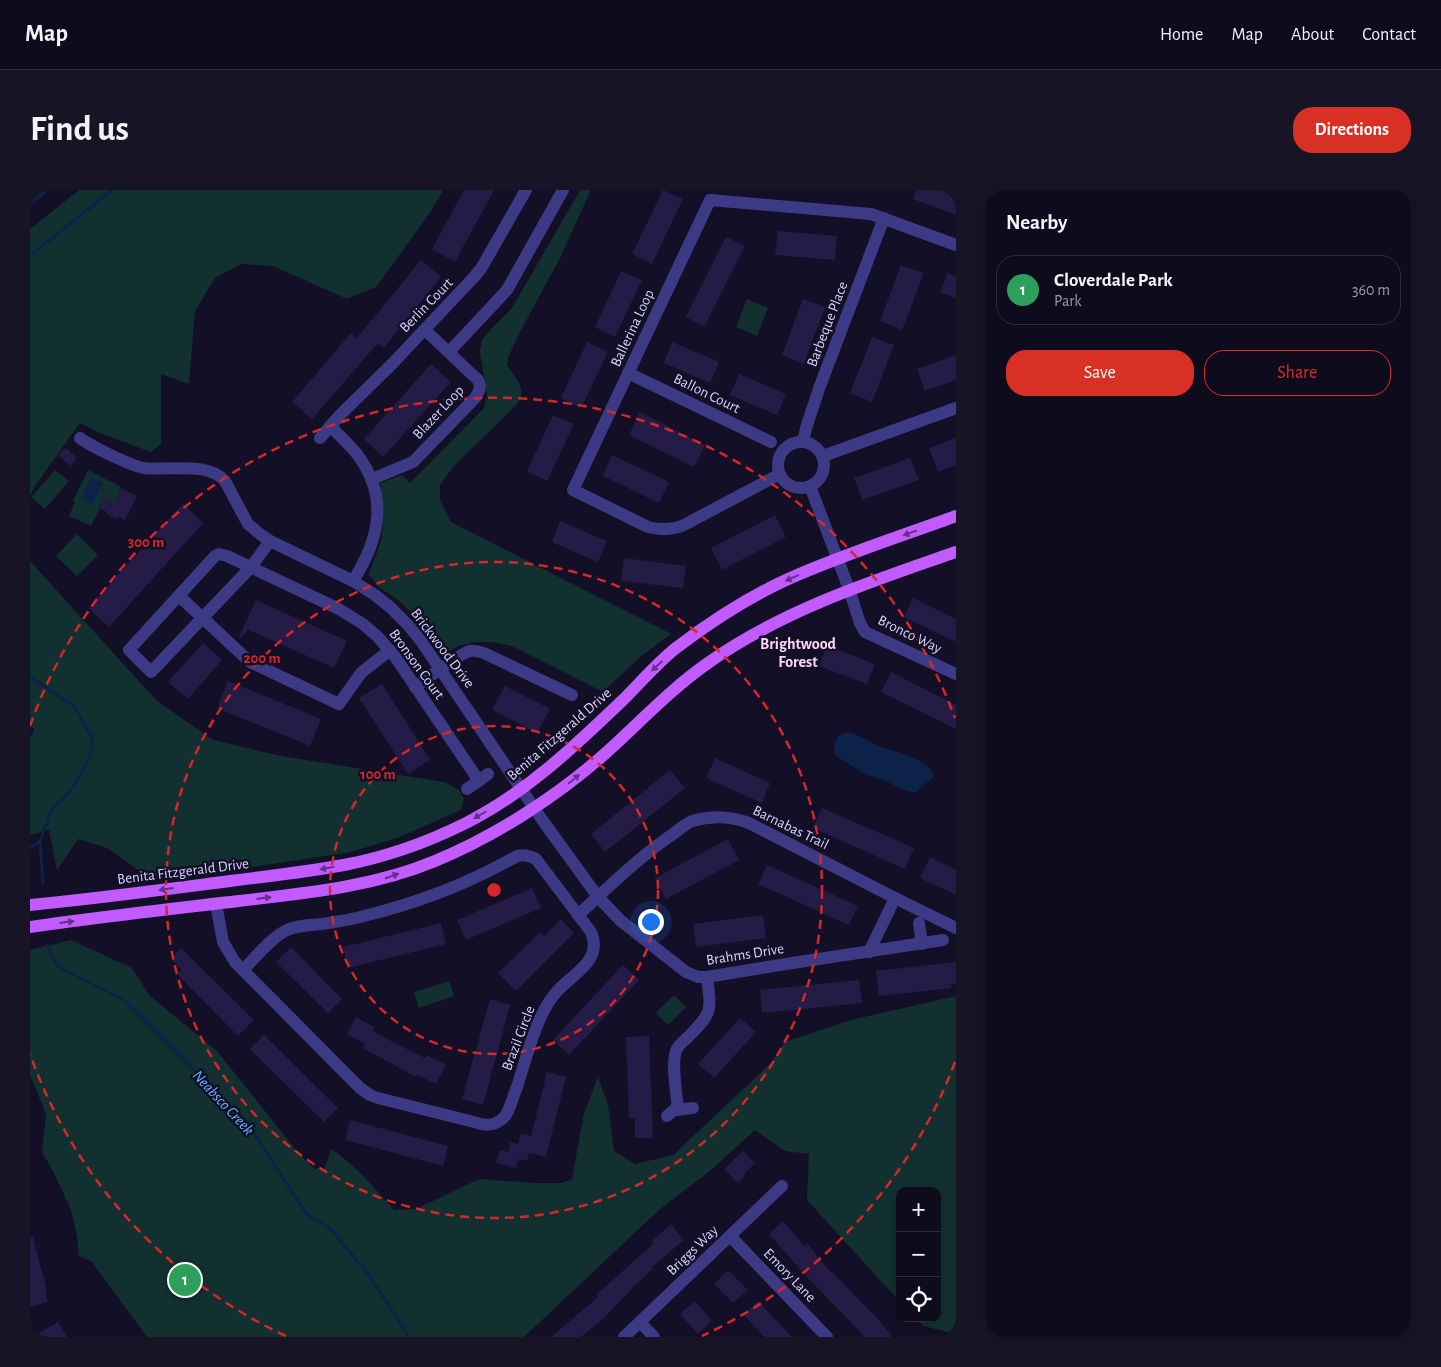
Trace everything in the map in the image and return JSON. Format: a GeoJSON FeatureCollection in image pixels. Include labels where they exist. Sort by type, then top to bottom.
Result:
{"type":"FeatureCollection","features":[{"type":"Feature","properties":{"kind":"main road","name":"Benita Fitzgerald Drive"},"geometry":{"type":"LineString","coordinates":[[30,906],[346,865],[433,838],[497,806],[551,766],[673,651],[723,615],[784,582],[837,559],[956,516]]}},
{"type":"Feature","properties":{"kind":"main road"},"geometry":{"type":"LineString","coordinates":[[30,927],[299,894],[384,879],[435,861],[473,843],[534,808],[570,783],[706,664],[734,645],[810,605],[849,589],[956,552]]}},
{"type":"Feature","properties":{"kind":"street","name":"Berlin Court"},"geometry":{"type":"LineString","coordinates":[[320,438],[425,330],[482,267],[526,190]]}},
{"type":"Feature","properties":{"kind":"street"},"geometry":{"type":"LineString","coordinates":[[449,352],[507,290],[563,190]]}},
{"type":"Feature","properties":{"kind":"street","name":"Ballerina Loop"},"geometry":{"type":"LineString","coordinates":[[780,474],[684,525],[672,529],[648,527],[573,490],[710,200],[863,213],[884,218],[956,244]]}},
{"type":"Feature","properties":{"kind":"street","name":"Barbeque Place"},"geometry":{"type":"LineString","coordinates":[[802,442],[820,386],[884,218]]}},
{"type":"Feature","properties":{"kind":"street","name":"Blazer Loop"},"geometry":{"type":"LineString","coordinates":[[372,479],[413,462],[475,398],[480,389],[478,380],[425,330]]}},
{"type":"Feature","properties":{"kind":"street","name":"Ballon Court"},"geometry":{"type":"LineString","coordinates":[[628,373],[772,442]]}},
{"type":"Feature","properties":{"kind":"street"},"geometry":{"type":"LineString","coordinates":[[822,456],[956,408]]}},
{"type":"Feature","properties":{"kind":"street"},"geometry":{"type":"LineString","coordinates":[[330,426],[357,454],[372,479],[376,491],[378,505],[375,533],[363,566],[353,581]]}},
{"type":"Feature","properties":{"kind":"street","name":"Brickwood Drive"},"geometry":{"type":"LineString","coordinates":[[80,438],[88,444],[139,467],[209,471],[226,481],[248,524],[260,534],[270,541],[353,581],[375,596],[408,625],[441,670],[534,808]]}},
{"type":"Feature","properties":{"kind":"street"},"geometry":{"type":"LineString","coordinates":[[802,442],[815,446],[822,456],[824,470],[816,483],[810,486],[796,488],[789,485],[780,474],[778,461],[784,449],[790,445],[802,442]]}},
{"type":"Feature","properties":{"kind":"street"},"geometry":{"type":"LineString","coordinates":[[810,486],[837,559]]}},
{"type":"Feature","properties":{"kind":"street"},"geometry":{"type":"LineString","coordinates":[[270,541],[251,567],[202,618],[151,672],[129,650],[179,596],[202,618],[250,662],[339,704],[361,673],[390,650]]}},
{"type":"Feature","properties":{"kind":"street","name":"Bronson Court"},"geometry":{"type":"LineString","coordinates":[[179,596],[219,554],[251,567],[346,613],[363,624],[390,650],[483,778],[467,789]]}},
{"type":"Feature","properties":{"kind":"street","name":"Bronco Way"},"geometry":{"type":"LineString","coordinates":[[837,559],[865,632],[956,674]]}},
{"type":"Feature","properties":{"kind":"street"},"geometry":{"type":"LineString","coordinates":[[416,687],[466,653],[478,651],[572,695]]}},
{"type":"Feature","properties":{"kind":"street","name":"Brahms Drive"},"geometry":{"type":"LineString","coordinates":[[534,808],[598,897],[621,921],[679,968],[695,976],[708,977],[943,940]]}},
{"type":"Feature","properties":{"kind":"street","name":"Barnabas Trail"},"geometry":{"type":"LineString","coordinates":[[578,915],[650,851],[688,823],[708,817],[722,816],[736,818],[749,823],[956,928]]}},
{"type":"Feature","properties":{"kind":"street","name":"Brazil Circle"},"geometry":{"type":"LineString","coordinates":[[216,904],[223,942],[235,962],[360,1088],[370,1095],[489,1126],[502,1120],[508,1111],[544,1010],[564,984],[588,962],[595,948],[591,932],[536,858],[523,855],[517,856],[462,884],[420,900],[362,917],[296,927],[284,931],[243,970]]}},
{"type":"Feature","properties":{"kind":"street"},"geometry":{"type":"LineString","coordinates":[[869,952],[895,898]]}},
{"type":"Feature","properties":{"kind":"street"},"geometry":{"type":"LineString","coordinates":[[919,923],[922,944]]}},
{"type":"Feature","properties":{"kind":"street"},"geometry":{"type":"LineString","coordinates":[[693,1108],[673,1113],[675,1054],[680,1045],[703,1022],[707,1015],[710,1003],[708,977]]}},
{"type":"Feature","properties":{"kind":"street","name":"Briggs Way"},"geometry":{"type":"LineString","coordinates":[[624,1337],[782,1186]]}},
{"type":"Feature","properties":{"kind":"street","name":"Emory Lane"},"geometry":{"type":"LineString","coordinates":[[730,1236],[828,1337]]}},
{"type":"Feature","properties":{"kind":"street"},"geometry":{"type":"LineString","coordinates":[[640,1322],[654,1337]]}},
{"type":"Feature","properties":{"kind":"green space"},"geometry":{"type":"Polygon","coordinates":[[[79,190],[443,190],[432,210],[376,287],[347,299],[273,266],[242,264],[215,278],[195,311],[189,384],[161,374],[161,444],[151,452],[100,433],[80,423],[37,483],[30,496],[30,229],[79,190]]]}},
{"type":"Feature","properties":{"kind":"green space"},"geometry":{"type":"Polygon","coordinates":[[[580,190],[591,190],[560,258],[508,358],[507,365],[519,383],[522,393],[518,403],[454,466],[440,485],[440,500],[451,522],[671,634],[641,656],[603,692],[512,646],[491,642],[475,642],[458,646],[443,655],[410,612],[398,600],[379,587],[372,577],[368,576],[381,539],[383,526],[380,483],[402,475],[410,483],[484,408],[487,395],[480,352],[482,340],[512,308],[580,190]]]}},
{"type":"Feature","properties":{"kind":"green space"},"geometry":{"type":"Polygon","coordinates":[[[747,299],[768,308],[757,336],[736,327],[747,299]]]}},
{"type":"Feature","properties":{"kind":"green space"},"geometry":{"type":"Polygon","coordinates":[[[55,470],[69,481],[45,509],[31,497],[55,470]]]}},
{"type":"Feature","properties":{"kind":"green space"},"geometry":{"type":"Polygon","coordinates":[[[88,470],[121,487],[114,502],[104,498],[91,526],[69,516],[75,502],[73,501],[88,470]]]}},
{"type":"Feature","properties":{"kind":"green space"},"geometry":{"type":"Polygon","coordinates":[[[77,534],[98,555],[77,576],[56,556],[77,534]]]}},
{"type":"Feature","properties":{"kind":"green space"},"geometry":{"type":"Polygon","coordinates":[[[30,561],[156,700],[213,740],[281,756],[444,782],[459,790],[464,799],[461,810],[397,838],[351,852],[259,866],[151,879],[107,848],[78,839],[57,870],[49,830],[30,835],[30,739],[34,729],[30,725],[30,561]]]}},
{"type":"Feature","properties":{"kind":"green space"},"geometry":{"type":"Polygon","coordinates":[[[71,940],[132,968],[150,996],[217,1051],[300,1155],[314,1169],[325,1168],[331,1149],[357,1170],[394,1210],[416,1209],[479,1179],[562,1183],[572,1179],[584,1113],[598,1077],[608,1105],[614,1151],[635,1164],[673,1155],[769,1065],[785,1042],[851,1020],[956,996],[956,1334],[923,1326],[919,1322],[941,1322],[941,1187],[896,1187],[896,1298],[807,1200],[809,1154],[785,1151],[755,1130],[710,1171],[660,1209],[524,1337],[147,1337],[91,1261],[79,1256],[71,1210],[42,1152],[46,1114],[30,1075],[30,950],[71,940]]]}},
{"type":"Feature","properties":{"kind":"green space"},"geometry":{"type":"Polygon","coordinates":[[[449,981],[454,996],[419,1008],[414,992],[449,981]]]}},
{"type":"Feature","properties":{"kind":"green space"},"geometry":{"type":"Polygon","coordinates":[[[674,995],[686,1007],[668,1025],[656,1013],[674,995]]]}},
{"type":"Feature","properties":{"kind":"water"},"geometry":{"type":"Polygon","coordinates":[[[30,190],[44,190],[47,193],[30,206],[30,190]]]}},
{"type":"Feature","properties":{"kind":"water"},"geometry":{"type":"Polygon","coordinates":[[[91,478],[103,483],[92,506],[81,499],[91,478]]]}},
{"type":"Feature","properties":{"kind":"water"},"geometry":{"type":"Polygon","coordinates":[[[846,732],[920,761],[932,771],[933,777],[915,793],[863,773],[835,755],[836,741],[840,735],[846,732]]]}},
{"type":"Feature","properties":{"kind":"building"},"geometry":{"type":"Polygon","coordinates":[[[464,190],[494,190],[455,262],[432,249],[464,190]]]}},
{"type":"Feature","properties":{"kind":"building"},"geometry":{"type":"Polygon","coordinates":[[[663,190],[683,199],[652,264],[632,254],[663,190]]]}},
{"type":"Feature","properties":{"kind":"building"},"geometry":{"type":"Polygon","coordinates":[[[916,190],[948,190],[956,193],[956,215],[913,199],[916,190]]]}},
{"type":"Feature","properties":{"kind":"building"},"geometry":{"type":"Polygon","coordinates":[[[778,231],[837,236],[835,260],[775,255],[778,231]]]}},
{"type":"Feature","properties":{"kind":"building"},"geometry":{"type":"Polygon","coordinates":[[[726,237],[745,246],[704,327],[686,317],[726,237]]]}},
{"type":"Feature","properties":{"kind":"building"},"geometry":{"type":"Polygon","coordinates":[[[421,260],[441,277],[384,348],[378,343],[312,419],[292,402],[351,333],[357,338],[421,260]]]}},
{"type":"Feature","properties":{"kind":"building"},"geometry":{"type":"Polygon","coordinates":[[[901,265],[924,273],[902,330],[880,321],[901,265]]]}},
{"type":"Feature","properties":{"kind":"building"},"geometry":{"type":"Polygon","coordinates":[[[621,271],[642,280],[615,337],[595,327],[621,271]]]}},
{"type":"Feature","properties":{"kind":"building"},"geometry":{"type":"Polygon","coordinates":[[[948,273],[956,276],[956,298],[940,292],[948,273]]]}},
{"type":"Feature","properties":{"kind":"building"},"geometry":{"type":"Polygon","coordinates":[[[803,299],[825,307],[804,364],[782,355],[803,299]]]}},
{"type":"Feature","properties":{"kind":"building"},"geometry":{"type":"Polygon","coordinates":[[[872,337],[894,345],[872,402],[850,393],[872,337]]]}},
{"type":"Feature","properties":{"kind":"building"},"geometry":{"type":"Polygon","coordinates":[[[587,342],[608,352],[581,408],[561,398],[587,342]]]}},
{"type":"Feature","properties":{"kind":"building"},"geometry":{"type":"Polygon","coordinates":[[[672,342],[719,362],[710,383],[664,363],[672,342]]]}},
{"type":"Feature","properties":{"kind":"building"},"geometry":{"type":"Polygon","coordinates":[[[956,355],[956,380],[925,391],[917,369],[956,355]]]}},
{"type":"Feature","properties":{"kind":"building"},"geometry":{"type":"Polygon","coordinates":[[[431,364],[451,382],[383,457],[364,439],[431,364]]]}},
{"type":"Feature","properties":{"kind":"building"},"geometry":{"type":"Polygon","coordinates":[[[739,374],[786,394],[777,415],[730,395],[739,374]]]}},
{"type":"Feature","properties":{"kind":"building"},"geometry":{"type":"Polygon","coordinates":[[[640,412],[705,445],[694,467],[629,435],[640,412]]]}},
{"type":"Feature","properties":{"kind":"building"},"geometry":{"type":"Polygon","coordinates":[[[553,415],[574,424],[547,481],[527,471],[553,415]]]}},
{"type":"Feature","properties":{"kind":"building"},"geometry":{"type":"Polygon","coordinates":[[[956,438],[956,465],[938,472],[929,448],[956,438]]]}},
{"type":"Feature","properties":{"kind":"building"},"geometry":{"type":"Polygon","coordinates":[[[66,448],[77,458],[70,466],[58,455],[66,448]]]}},
{"type":"Feature","properties":{"kind":"building"},"geometry":{"type":"Polygon","coordinates":[[[612,455],[669,482],[659,503],[603,476],[612,455]]]}},
{"type":"Feature","properties":{"kind":"building"},"geometry":{"type":"Polygon","coordinates":[[[910,458],[919,480],[862,500],[854,478],[910,458]]]}},
{"type":"Feature","properties":{"kind":"building"},"geometry":{"type":"Polygon","coordinates":[[[121,488],[137,496],[125,520],[118,517],[116,519],[99,508],[104,497],[114,502],[121,488]]]}},
{"type":"Feature","properties":{"kind":"building"},"geometry":{"type":"Polygon","coordinates":[[[183,504],[203,523],[109,627],[88,608],[183,504]]]}},
{"type":"Feature","properties":{"kind":"building"},"geometry":{"type":"Polygon","coordinates":[[[775,515],[786,537],[722,570],[711,548],[775,515]]]}},
{"type":"Feature","properties":{"kind":"building"},"geometry":{"type":"Polygon","coordinates":[[[560,521],[607,541],[598,562],[552,542],[560,521]]]}},
{"type":"Feature","properties":{"kind":"building"},"geometry":{"type":"Polygon","coordinates":[[[624,558],[686,566],[683,588],[621,581],[624,558]]]}},
{"type":"Feature","properties":{"kind":"building"},"geometry":{"type":"Polygon","coordinates":[[[913,598],[956,619],[956,642],[904,617],[913,598]]]}},
{"type":"Feature","properties":{"kind":"building"},"geometry":{"type":"Polygon","coordinates":[[[256,600],[347,641],[334,668],[249,630],[249,628],[241,638],[239,637],[256,600]]]}},
{"type":"Feature","properties":{"kind":"building"},"geometry":{"type":"Polygon","coordinates":[[[203,643],[222,660],[188,699],[168,682],[203,643]]]}},
{"type":"Feature","properties":{"kind":"building"},"geometry":{"type":"Polygon","coordinates":[[[827,646],[875,664],[867,684],[819,666],[827,646]]]}},
{"type":"Feature","properties":{"kind":"building"},"geometry":{"type":"Polygon","coordinates":[[[891,672],[956,705],[956,729],[881,692],[891,672]]]}},
{"type":"Feature","properties":{"kind":"building"},"geometry":{"type":"Polygon","coordinates":[[[228,681],[321,719],[310,746],[217,708],[228,681]]]}},
{"type":"Feature","properties":{"kind":"building"},"geometry":{"type":"Polygon","coordinates":[[[382,684],[430,760],[408,774],[359,698],[382,684]]]}},
{"type":"Feature","properties":{"kind":"building"},"geometry":{"type":"Polygon","coordinates":[[[505,686],[550,709],[537,733],[492,710],[505,686]]]}},
{"type":"Feature","properties":{"kind":"building"},"geometry":{"type":"Polygon","coordinates":[[[715,758],[770,783],[762,803],[706,778],[715,758]]]}},
{"type":"Feature","properties":{"kind":"building"},"geometry":{"type":"Polygon","coordinates":[[[670,770],[685,788],[605,852],[591,834],[670,770]]]}},
{"type":"Feature","properties":{"kind":"building"},"geometry":{"type":"Polygon","coordinates":[[[822,808],[914,848],[905,869],[813,828],[822,808]]]}},
{"type":"Feature","properties":{"kind":"building"},"geometry":{"type":"Polygon","coordinates":[[[728,839],[739,860],[666,899],[655,878],[728,839]]]}},
{"type":"Feature","properties":{"kind":"building"},"geometry":{"type":"Polygon","coordinates":[[[930,857],[956,870],[956,895],[920,878],[930,857]]]}},
{"type":"Feature","properties":{"kind":"building"},"geometry":{"type":"Polygon","coordinates":[[[767,865],[858,906],[849,925],[758,884],[767,865]]]}},
{"type":"Feature","properties":{"kind":"building"},"geometry":{"type":"Polygon","coordinates":[[[532,888],[541,908],[466,940],[457,920],[532,888]]]}},
{"type":"Feature","properties":{"kind":"building"},"geometry":{"type":"Polygon","coordinates":[[[763,915],[766,938],[696,947],[693,924],[763,915]]]}},
{"type":"Feature","properties":{"kind":"building"},"geometry":{"type":"Polygon","coordinates":[[[561,919],[574,933],[516,991],[498,973],[540,932],[544,936],[561,919]]]}},
{"type":"Feature","properties":{"kind":"building"},"geometry":{"type":"Polygon","coordinates":[[[441,923],[446,944],[348,968],[343,947],[441,923]]]}},
{"type":"Feature","properties":{"kind":"building"},"geometry":{"type":"Polygon","coordinates":[[[291,947],[342,999],[328,1013],[276,962],[291,947]]]}},
{"type":"Feature","properties":{"kind":"building"},"geometry":{"type":"Polygon","coordinates":[[[181,948],[254,1020],[238,1036],[177,974],[181,969],[171,959],[181,948]]]}},
{"type":"Feature","properties":{"kind":"building"},"geometry":{"type":"Polygon","coordinates":[[[956,962],[956,984],[951,984],[952,988],[879,996],[876,971],[956,962]]]}},
{"type":"Feature","properties":{"kind":"building"},"geometry":{"type":"Polygon","coordinates":[[[623,965],[639,980],[569,1055],[553,1040],[623,965]]]}},
{"type":"Feature","properties":{"kind":"building"},"geometry":{"type":"Polygon","coordinates":[[[859,980],[862,1003],[762,1013],[760,990],[859,980]]]}},
{"type":"Feature","properties":{"kind":"building"},"geometry":{"type":"Polygon","coordinates":[[[490,999],[510,1005],[483,1105],[462,1099],[490,999]]]}},
{"type":"Feature","properties":{"kind":"building"},"geometry":{"type":"Polygon","coordinates":[[[356,1017],[374,1027],[372,1031],[425,1058],[427,1055],[446,1065],[436,1084],[417,1075],[416,1077],[363,1048],[365,1044],[347,1034],[356,1017]]]}},
{"type":"Feature","properties":{"kind":"building"},"geometry":{"type":"Polygon","coordinates":[[[740,1018],[756,1032],[714,1078],[698,1064],[740,1018]]]}},
{"type":"Feature","properties":{"kind":"building"},"geometry":{"type":"Polygon","coordinates":[[[264,1035],[338,1108],[324,1122],[250,1049],[264,1035]]]}},
{"type":"Feature","properties":{"kind":"building"},"geometry":{"type":"Polygon","coordinates":[[[649,1036],[653,1138],[635,1138],[635,1118],[629,1118],[626,1037],[649,1036]]]}},
{"type":"Feature","properties":{"kind":"building"},"geometry":{"type":"Polygon","coordinates":[[[547,1072],[566,1077],[546,1157],[529,1153],[527,1161],[518,1159],[516,1168],[496,1163],[500,1150],[508,1152],[510,1142],[518,1144],[521,1133],[531,1136],[547,1072]]]}},
{"type":"Feature","properties":{"kind":"building"},"geometry":{"type":"Polygon","coordinates":[[[350,1120],[448,1146],[443,1166],[345,1140],[350,1120]]]}},
{"type":"Feature","properties":{"kind":"building"},"geometry":{"type":"Polygon","coordinates":[[[743,1151],[755,1163],[744,1174],[746,1176],[738,1183],[724,1169],[743,1151]]]}},
{"type":"Feature","properties":{"kind":"building"},"geometry":{"type":"Polygon","coordinates":[[[783,1221],[804,1246],[807,1243],[831,1273],[877,1318],[893,1337],[865,1337],[808,1278],[769,1234],[783,1221]]]}},
{"type":"Feature","properties":{"kind":"building"},"geometry":{"type":"Polygon","coordinates":[[[671,1224],[684,1240],[652,1267],[653,1269],[604,1318],[581,1337],[551,1337],[598,1297],[596,1295],[653,1244],[651,1242],[671,1224]]]}},
{"type":"Feature","properties":{"kind":"building"},"geometry":{"type":"Polygon","coordinates":[[[30,1237],[33,1237],[48,1302],[30,1307],[30,1237]]]}},
{"type":"Feature","properties":{"kind":"building"},"geometry":{"type":"Polygon","coordinates":[[[728,1270],[748,1290],[733,1303],[714,1284],[728,1270]]]}},
{"type":"Feature","properties":{"kind":"building"},"geometry":{"type":"Polygon","coordinates":[[[695,1301],[712,1321],[698,1334],[680,1314],[695,1301]]]}},
{"type":"Feature","properties":{"kind":"building"},"geometry":{"type":"Polygon","coordinates":[[[758,1301],[792,1337],[764,1337],[744,1315],[758,1301]]]}},
{"type":"Feature","properties":{"kind":"building"},"geometry":{"type":"Polygon","coordinates":[[[58,1322],[67,1337],[32,1337],[58,1322]]]}},
{"type":"Feature","properties":{"kind":"waterway","name":"Neabsco Creek"},"geometry":{"type":"LineString","coordinates":[[30,256],[112,190]]}},
{"type":"Feature","properties":{"kind":"waterway","name":"Neabsco Creek"},"geometry":{"type":"LineString","coordinates":[[30,674],[36,681],[74,706],[93,740],[90,756],[82,772],[68,794],[53,807],[40,841],[43,884]]}},
{"type":"Feature","properties":{"kind":"waterway"},"geometry":{"type":"LineString","coordinates":[[30,848],[40,841]]}},
{"type":"Feature","properties":{"kind":"waterway","name":"Neabsco Creek"},"geometry":{"type":"LineString","coordinates":[[47,945],[58,967],[124,1000],[248,1124],[304,1210],[311,1218],[329,1227],[369,1275],[409,1337]]}},
{"type":"Feature","properties":{"kind":"place","name":"Cloverdale Park"},"geometry":{"type":"Point","coordinates":[185,1280]}},
{"type":"Feature","properties":{"kind":"district","name":"Brightwood Forest"},"geometry":{"type":"Point","coordinates":[798,652]}}]}
